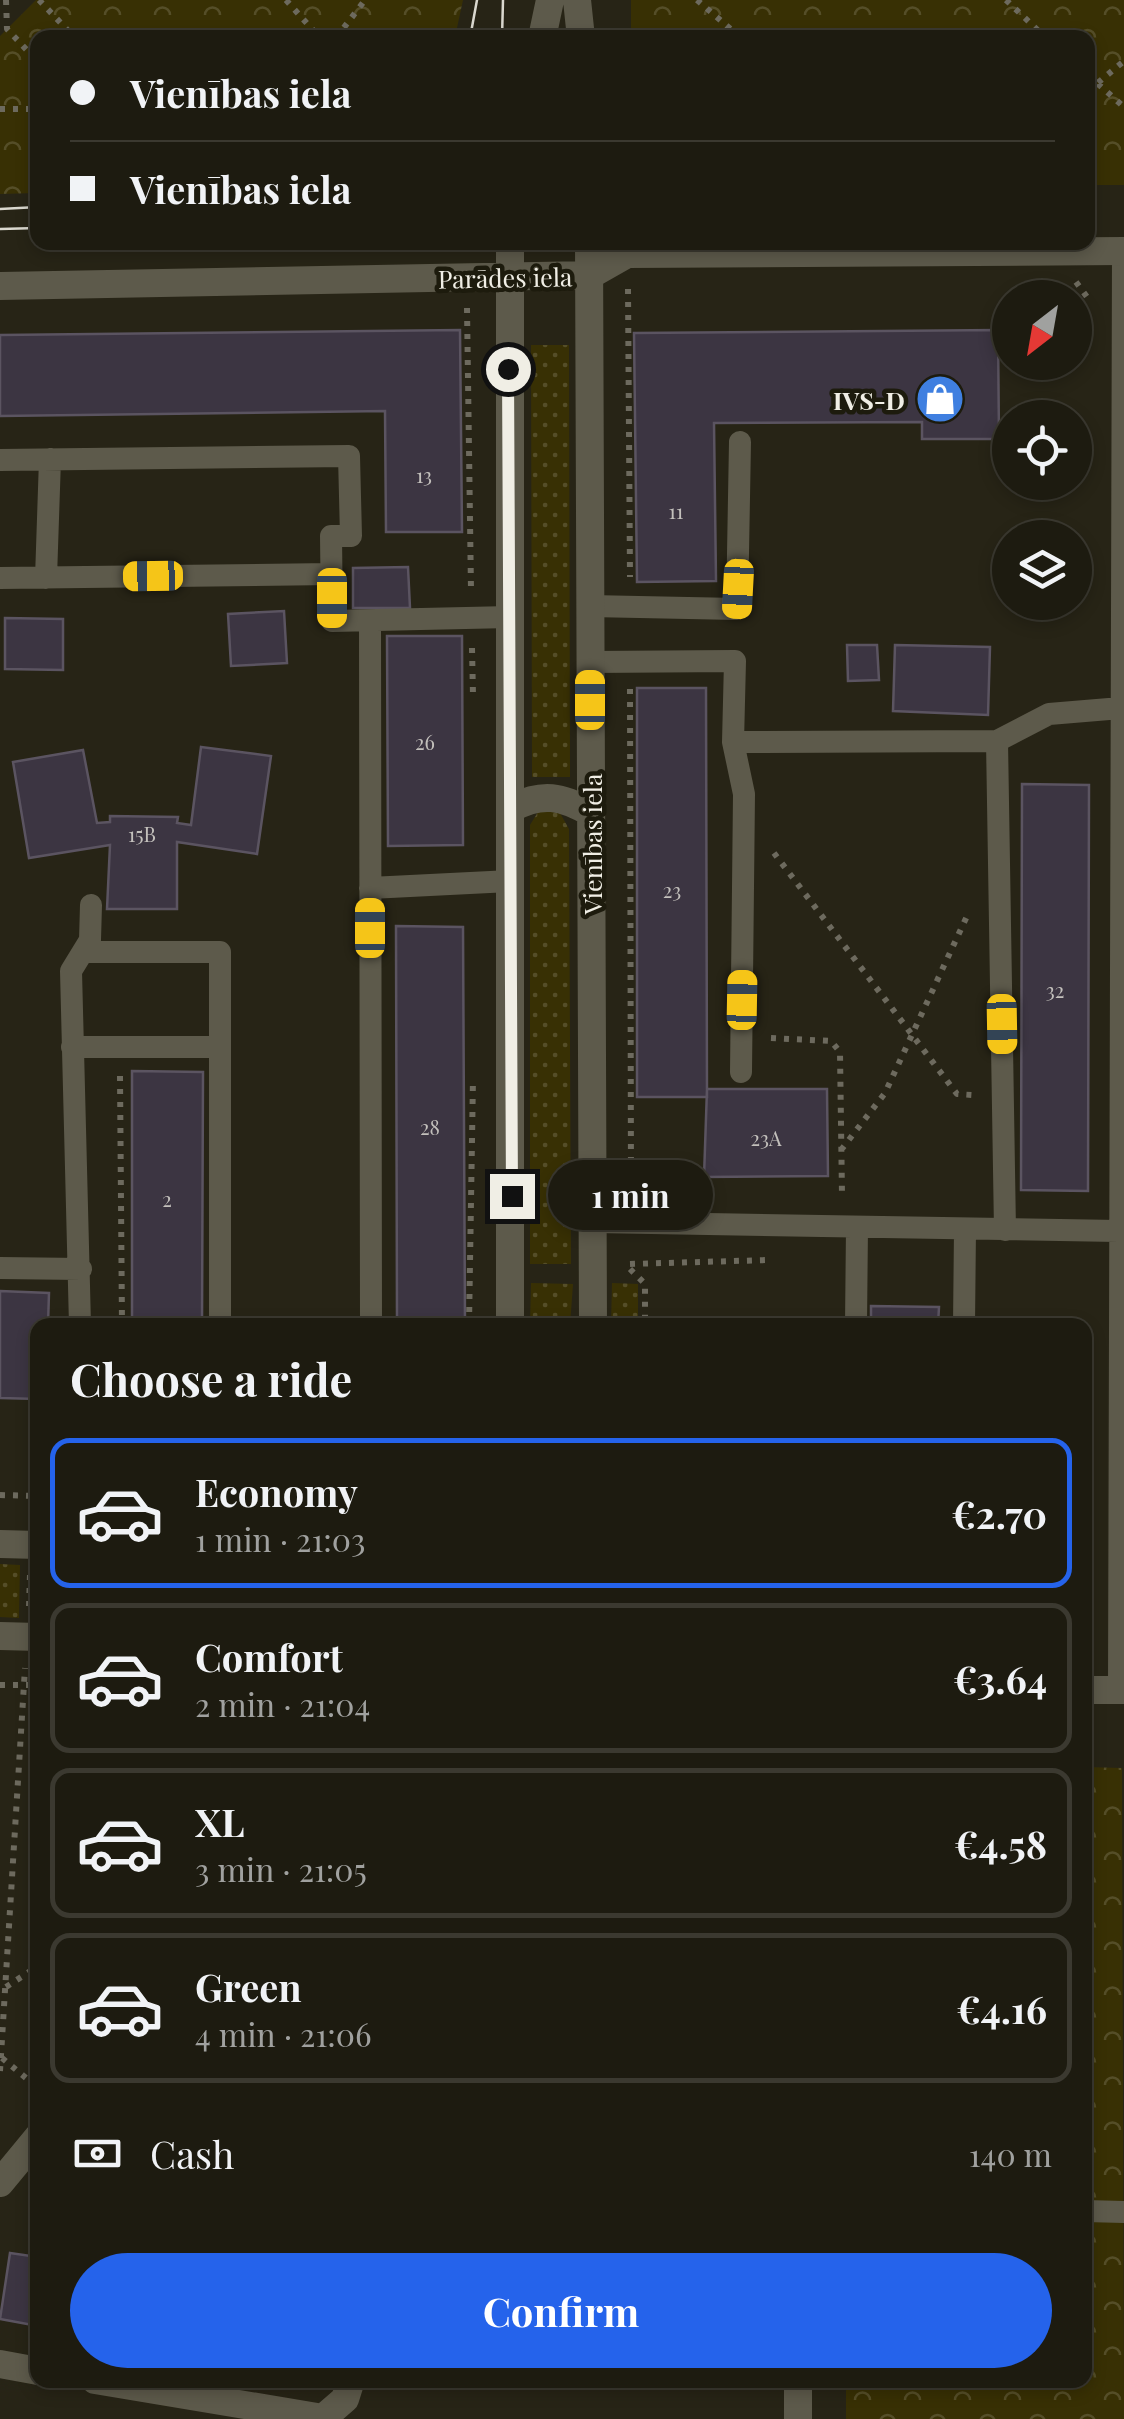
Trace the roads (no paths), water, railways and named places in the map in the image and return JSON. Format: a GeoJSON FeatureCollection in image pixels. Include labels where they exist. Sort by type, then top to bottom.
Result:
{"type":"FeatureCollection","features":[{"type":"Feature","properties":{"kind":"street"},"geometry":{"type":"LineString","coordinates":[[544,30],[550,0]]}},
{"type":"Feature","properties":{"kind":"street"},"geometry":{"type":"LineString","coordinates":[[577,0],[580,30]]}},
{"type":"Feature","properties":{"kind":"street"},"geometry":{"type":"LineString","coordinates":[[510,250],[510,1318]]}},
{"type":"Feature","properties":{"kind":"street","name":"Vienības iela"},"geometry":{"type":"LineString","coordinates":[[589,250],[593,1318]]}},
{"type":"Feature","properties":{"kind":"street","name":"Parādes iela"},"geometry":{"type":"LineString","coordinates":[[0,286],[590,276],[628,254],[1124,251]]}},
{"type":"Feature","properties":{"kind":"street"},"geometry":{"type":"LineString","coordinates":[[512,808],[532,797],[564,797],[590,813]]}},
{"type":"Feature","properties":{"kind":"street"},"geometry":{"type":"LineString","coordinates":[[0,1544],[30,1545]]}},
{"type":"Feature","properties":{"kind":"street"},"geometry":{"type":"LineString","coordinates":[[1092,1690],[1121,1690]]}},
{"type":"Feature","properties":{"kind":"street"},"geometry":{"type":"LineString","coordinates":[[0,2184],[30,2148]]}},
{"type":"Feature","properties":{"kind":"street"},"geometry":{"type":"LineString","coordinates":[[0,2364],[30,2369]]}},
{"type":"Feature","properties":{"kind":"street"},"geometry":{"type":"LineString","coordinates":[[143,2388],[323,2418],[345,2399],[349,2388]]}},
{"type":"Feature","properties":{"kind":"street"},"geometry":{"type":"LineString","coordinates":[[798,2388],[798,2419]]}},
{"type":"Feature","properties":{"kind":"lane"},"geometry":{"type":"LineString","coordinates":[[1121,1690],[1118,1231],[1124,251]]}},
{"type":"Feature","properties":{"kind":"lane"},"geometry":{"type":"LineString","coordinates":[[590,606],[736,609],[740,442]]}},
{"type":"Feature","properties":{"kind":"lane"},"geometry":{"type":"LineString","coordinates":[[0,460],[350,456],[351,536],[330,536],[332,621],[510,618]]}},
{"type":"Feature","properties":{"kind":"lane"},"geometry":{"type":"LineString","coordinates":[[46,578],[50,460]]}},
{"type":"Feature","properties":{"kind":"lane"},"geometry":{"type":"LineString","coordinates":[[0,578],[332,574]]}},
{"type":"Feature","properties":{"kind":"lane"},"geometry":{"type":"LineString","coordinates":[[370,621],[371,1318]]}},
{"type":"Feature","properties":{"kind":"lane"},"geometry":{"type":"LineString","coordinates":[[590,662],[735,661],[733,742],[744,814],[741,1072]]}},
{"type":"Feature","properties":{"kind":"lane"},"geometry":{"type":"LineString","coordinates":[[733,742],[997,742],[1049,714],[1121,708]]}},
{"type":"Feature","properties":{"kind":"lane"},"geometry":{"type":"LineString","coordinates":[[997,742],[1005,1230]]}},
{"type":"Feature","properties":{"kind":"lane"},"geometry":{"type":"LineString","coordinates":[[370,888],[511,881]]}},
{"type":"Feature","properties":{"kind":"lane"},"geometry":{"type":"LineString","coordinates":[[80,1318],[71,971],[90,940],[92,906]]}},
{"type":"Feature","properties":{"kind":"lane"},"geometry":{"type":"LineString","coordinates":[[83,952],[220,952],[220,1318]]}},
{"type":"Feature","properties":{"kind":"lane"},"geometry":{"type":"LineString","coordinates":[[72,1048],[218,1046]]}},
{"type":"Feature","properties":{"kind":"lane"},"geometry":{"type":"LineString","coordinates":[[594,1222],[1118,1231]]}},
{"type":"Feature","properties":{"kind":"lane"},"geometry":{"type":"LineString","coordinates":[[849,1227],[856,1318]]}},
{"type":"Feature","properties":{"kind":"lane"},"geometry":{"type":"LineString","coordinates":[[964,1318],[965,1229]]}},
{"type":"Feature","properties":{"kind":"lane"},"geometry":{"type":"LineString","coordinates":[[0,1268],[81,1269]]}},
{"type":"Feature","properties":{"kind":"lane"},"geometry":{"type":"LineString","coordinates":[[1092,2211],[1124,2212]]}},
{"type":"Feature","properties":{"kind":"tram line"},"geometry":{"type":"LineString","coordinates":[[471,30],[477,0]]}},
{"type":"Feature","properties":{"kind":"tram line"},"geometry":{"type":"LineString","coordinates":[[502,30],[503,0]]}},
{"type":"Feature","properties":{"kind":"tram line"},"geometry":{"type":"LineString","coordinates":[[0,209],[30,207]]}},
{"type":"Feature","properties":{"kind":"tram line"},"geometry":{"type":"LineString","coordinates":[[0,229],[30,228]]}},
{"type":"Feature","properties":{"kind":"place","name":"IVS-D"},"geometry":{"type":"Point","coordinates":[940,399]}}]}
